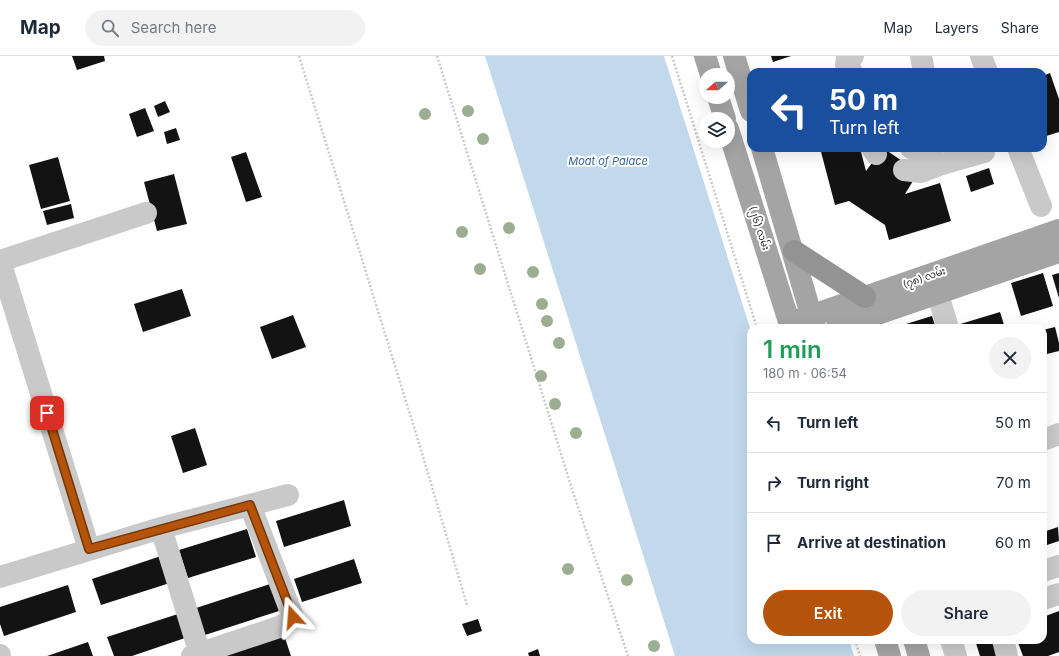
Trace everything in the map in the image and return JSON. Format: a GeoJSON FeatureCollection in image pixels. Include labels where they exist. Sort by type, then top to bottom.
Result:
{"type":"FeatureCollection","features":[{"type":"Feature","properties":{"kind":"highway"},"geometry":{"type":"LineString","coordinates":[[794,251],[865,297]]}},
{"type":"Feature","properties":{"kind":"main road"},"geometry":{"type":"LineString","coordinates":[[705,56],[709,68]]}},
{"type":"Feature","properties":{"kind":"main road"},"geometry":{"type":"LineString","coordinates":[[734,56],[747,98]]}},
{"type":"Feature","properties":{"kind":"main road","name":"(၂၆) လမ်း"},"geometry":{"type":"LineString","coordinates":[[734,148],[790,324]]}},
{"type":"Feature","properties":{"kind":"main road"},"geometry":{"type":"LineString","coordinates":[[763,152],[794,251],[813,321]]}},
{"type":"Feature","properties":{"kind":"main road","name":"(၇၈) လမ်း"},"geometry":{"type":"LineString","coordinates":[[796,324],[813,321],[865,297],[1059,230]]}},
{"type":"Feature","properties":{"kind":"main road","name":"(၇၈) လမ်း"},"geometry":{"type":"LineString","coordinates":[[848,324],[938,295],[1059,252]]}},
{"type":"Feature","properties":{"kind":"main road"},"geometry":{"type":"LineString","coordinates":[[887,644],[890,656]]}},
{"type":"Feature","properties":{"kind":"main road"},"geometry":{"type":"LineString","coordinates":[[915,644],[919,656]]}},
{"type":"Feature","properties":{"kind":"street"},"geometry":{"type":"LineString","coordinates":[[849,68],[846,65],[847,58],[853,56]]}},
{"type":"Feature","properties":{"kind":"street"},"geometry":{"type":"LineString","coordinates":[[921,56],[923,68]]}},
{"type":"Feature","properties":{"kind":"street"},"geometry":{"type":"LineString","coordinates":[[980,56],[985,68]]}},
{"type":"Feature","properties":{"kind":"street"},"geometry":{"type":"LineString","coordinates":[[904,170],[921,172],[924,153],[984,152]]}},
{"type":"Feature","properties":{"kind":"street"},"geometry":{"type":"LineString","coordinates":[[1020,152],[1041,206]]}},
{"type":"Feature","properties":{"kind":"street"},"geometry":{"type":"LineString","coordinates":[[89,549],[0,261],[146,213]]}},
{"type":"Feature","properties":{"kind":"street"},"geometry":{"type":"LineString","coordinates":[[938,295],[947,324]]}},
{"type":"Feature","properties":{"kind":"street"},"geometry":{"type":"LineString","coordinates":[[1047,438],[1059,434]]}},
{"type":"Feature","properties":{"kind":"street"},"geometry":{"type":"LineString","coordinates":[[0,577],[161,528],[288,494]]}},
{"type":"Feature","properties":{"kind":"street"},"geometry":{"type":"LineString","coordinates":[[161,528],[196,655],[282,626],[293,617],[250,505]]}},
{"type":"Feature","properties":{"kind":"street"},"geometry":{"type":"LineString","coordinates":[[1047,570],[1059,566]]}},
{"type":"Feature","properties":{"kind":"street"},"geometry":{"type":"LineString","coordinates":[[1047,598],[1059,594]]}},
{"type":"Feature","properties":{"kind":"street"},"geometry":{"type":"LineString","coordinates":[[952,644],[956,656]]}},
{"type":"Feature","properties":{"kind":"street"},"geometry":{"type":"LineString","coordinates":[[1004,644],[1007,656]]}},
{"type":"Feature","properties":{"kind":"path"},"geometry":{"type":"LineString","coordinates":[[299,56],[422,453],[467,605]]}},
{"type":"Feature","properties":{"kind":"path"},"geometry":{"type":"LineString","coordinates":[[437,56],[572,489],[628,656]]}},
{"type":"Feature","properties":{"kind":"path"},"geometry":{"type":"LineString","coordinates":[[672,56],[756,324]]}},
{"type":"Feature","properties":{"kind":"path"},"geometry":{"type":"LineString","coordinates":[[856,644],[860,656]]}},
{"type":"Feature","properties":{"kind":"water","name":"Moat of Palace"},"geometry":{"type":"Polygon","coordinates":[[[485,56],[664,56],[749,324],[747,324],[747,644],[850,644],[854,656],[675,656],[485,56]]]}},
{"type":"Feature","properties":{"kind":"building"},"geometry":{"type":"Polygon","coordinates":[[[72,56],[104,56],[105,61],[77,70],[72,56]]]}},
{"type":"Feature","properties":{"kind":"building"},"geometry":{"type":"Polygon","coordinates":[[[771,56],[791,56],[773,62],[771,56]]]}},
{"type":"Feature","properties":{"kind":"building"},"geometry":{"type":"Polygon","coordinates":[[[1050,73],[1059,99],[1059,132],[1047,136],[1047,74],[1050,73]]]}},
{"type":"Feature","properties":{"kind":"building"},"geometry":{"type":"Polygon","coordinates":[[[165,101],[170,112],[158,117],[154,106],[165,101]]]}},
{"type":"Feature","properties":{"kind":"building"},"geometry":{"type":"Polygon","coordinates":[[[145,108],[154,131],[137,137],[129,114],[145,108]]]}},
{"type":"Feature","properties":{"kind":"building"},"geometry":{"type":"Polygon","coordinates":[[[176,128],[180,140],[167,144],[164,132],[176,128]]]}},
{"type":"Feature","properties":{"kind":"building"},"geometry":{"type":"Polygon","coordinates":[[[246,152],[262,197],[246,202],[231,157],[246,152]]]}},
{"type":"Feature","properties":{"kind":"building"},"geometry":{"type":"Polygon","coordinates":[[[821,152],[861,152],[866,171],[880,152],[889,152],[905,163],[913,181],[905,194],[940,183],[951,221],[889,240],[885,225],[849,201],[835,205],[821,152]]]}},
{"type":"Feature","properties":{"kind":"building"},"geometry":{"type":"Polygon","coordinates":[[[58,157],[70,201],[41,209],[29,165],[58,157]]]}},
{"type":"Feature","properties":{"kind":"building"},"geometry":{"type":"Polygon","coordinates":[[[989,168],[994,184],[971,192],[966,176],[989,168]]]}},
{"type":"Feature","properties":{"kind":"building"},"geometry":{"type":"Polygon","coordinates":[[[174,174],[187,224],[157,231],[144,182],[174,174]]]}},
{"type":"Feature","properties":{"kind":"building"},"geometry":{"type":"Polygon","coordinates":[[[71,204],[74,218],[47,225],[43,211],[71,204]]]}},
{"type":"Feature","properties":{"kind":"building"},"geometry":{"type":"Polygon","coordinates":[[[1043,273],[1053,306],[1021,316],[1011,283],[1043,273]]]}},
{"type":"Feature","properties":{"kind":"building"},"geometry":{"type":"Polygon","coordinates":[[[1059,273],[1059,298],[1052,275],[1059,273]]]}},
{"type":"Feature","properties":{"kind":"building"},"geometry":{"type":"Polygon","coordinates":[[[182,289],[191,316],[143,332],[134,304],[182,289]]]}},
{"type":"Feature","properties":{"kind":"building"},"geometry":{"type":"Polygon","coordinates":[[[1000,312],[1004,324],[960,324],[1000,312]]]}},
{"type":"Feature","properties":{"kind":"building"},"geometry":{"type":"Polygon","coordinates":[[[293,315],[306,347],[272,359],[260,327],[293,315]]]}},
{"type":"Feature","properties":{"kind":"building"},"geometry":{"type":"Polygon","coordinates":[[[932,316],[935,324],[906,324],[932,316]]]}},
{"type":"Feature","properties":{"kind":"building"},"geometry":{"type":"Polygon","coordinates":[[[1055,327],[1059,343],[1059,351],[1047,354],[1047,329],[1055,327]]]}},
{"type":"Feature","properties":{"kind":"building"},"geometry":{"type":"Polygon","coordinates":[[[195,428],[207,465],[183,473],[171,436],[195,428]]]}},
{"type":"Feature","properties":{"kind":"building"},"geometry":{"type":"Polygon","coordinates":[[[344,500],[351,526],[284,547],[276,521],[344,500]]]}},
{"type":"Feature","properties":{"kind":"building"},"geometry":{"type":"Polygon","coordinates":[[[1058,527],[1059,541],[1047,545],[1047,531],[1058,527]]]}},
{"type":"Feature","properties":{"kind":"building"},"geometry":{"type":"Polygon","coordinates":[[[247,529],[256,557],[188,578],[179,550],[247,529]]]}},
{"type":"Feature","properties":{"kind":"building"},"geometry":{"type":"Polygon","coordinates":[[[164,555],[173,582],[101,605],[92,579],[164,555]]]}},
{"type":"Feature","properties":{"kind":"building"},"geometry":{"type":"Polygon","coordinates":[[[354,559],[362,583],[302,602],[294,579],[354,559]]]}},
{"type":"Feature","properties":{"kind":"building"},"geometry":{"type":"Polygon","coordinates":[[[270,584],[279,611],[205,635],[196,608],[270,584]]]}},
{"type":"Feature","properties":{"kind":"building"},"geometry":{"type":"Polygon","coordinates":[[[68,585],[76,612],[4,636],[0,624],[0,607],[68,585]]]}},
{"type":"Feature","properties":{"kind":"building"},"geometry":{"type":"Polygon","coordinates":[[[1059,611],[1059,652],[1048,656],[1023,656],[1018,644],[1047,644],[1047,616],[1059,611]]]}},
{"type":"Feature","properties":{"kind":"building"},"geometry":{"type":"Polygon","coordinates":[[[181,613],[188,637],[132,656],[114,656],[107,637],[181,613]]]}},
{"type":"Feature","properties":{"kind":"building"},"geometry":{"type":"Polygon","coordinates":[[[478,619],[482,631],[467,636],[462,624],[478,619]]]}},
{"type":"Feature","properties":{"kind":"building"},"geometry":{"type":"Polygon","coordinates":[[[284,635],[291,656],[220,656],[284,635]]]}},
{"type":"Feature","properties":{"kind":"building"},"geometry":{"type":"Polygon","coordinates":[[[88,642],[93,656],[47,656],[88,642]]]}},
{"type":"Feature","properties":{"kind":"building"},"geometry":{"type":"Polygon","coordinates":[[[976,644],[994,644],[998,656],[980,656],[976,644]]]}},
{"type":"Feature","properties":{"kind":"building"},"geometry":{"type":"Polygon","coordinates":[[[538,649],[540,656],[529,656],[528,653],[538,649]]]}},
{"type":"Feature","properties":{"kind":"route"},"geometry":{"type":"LineString","coordinates":[[47,413],[89,549],[161,528],[250,505],[293,617]]}}]}
